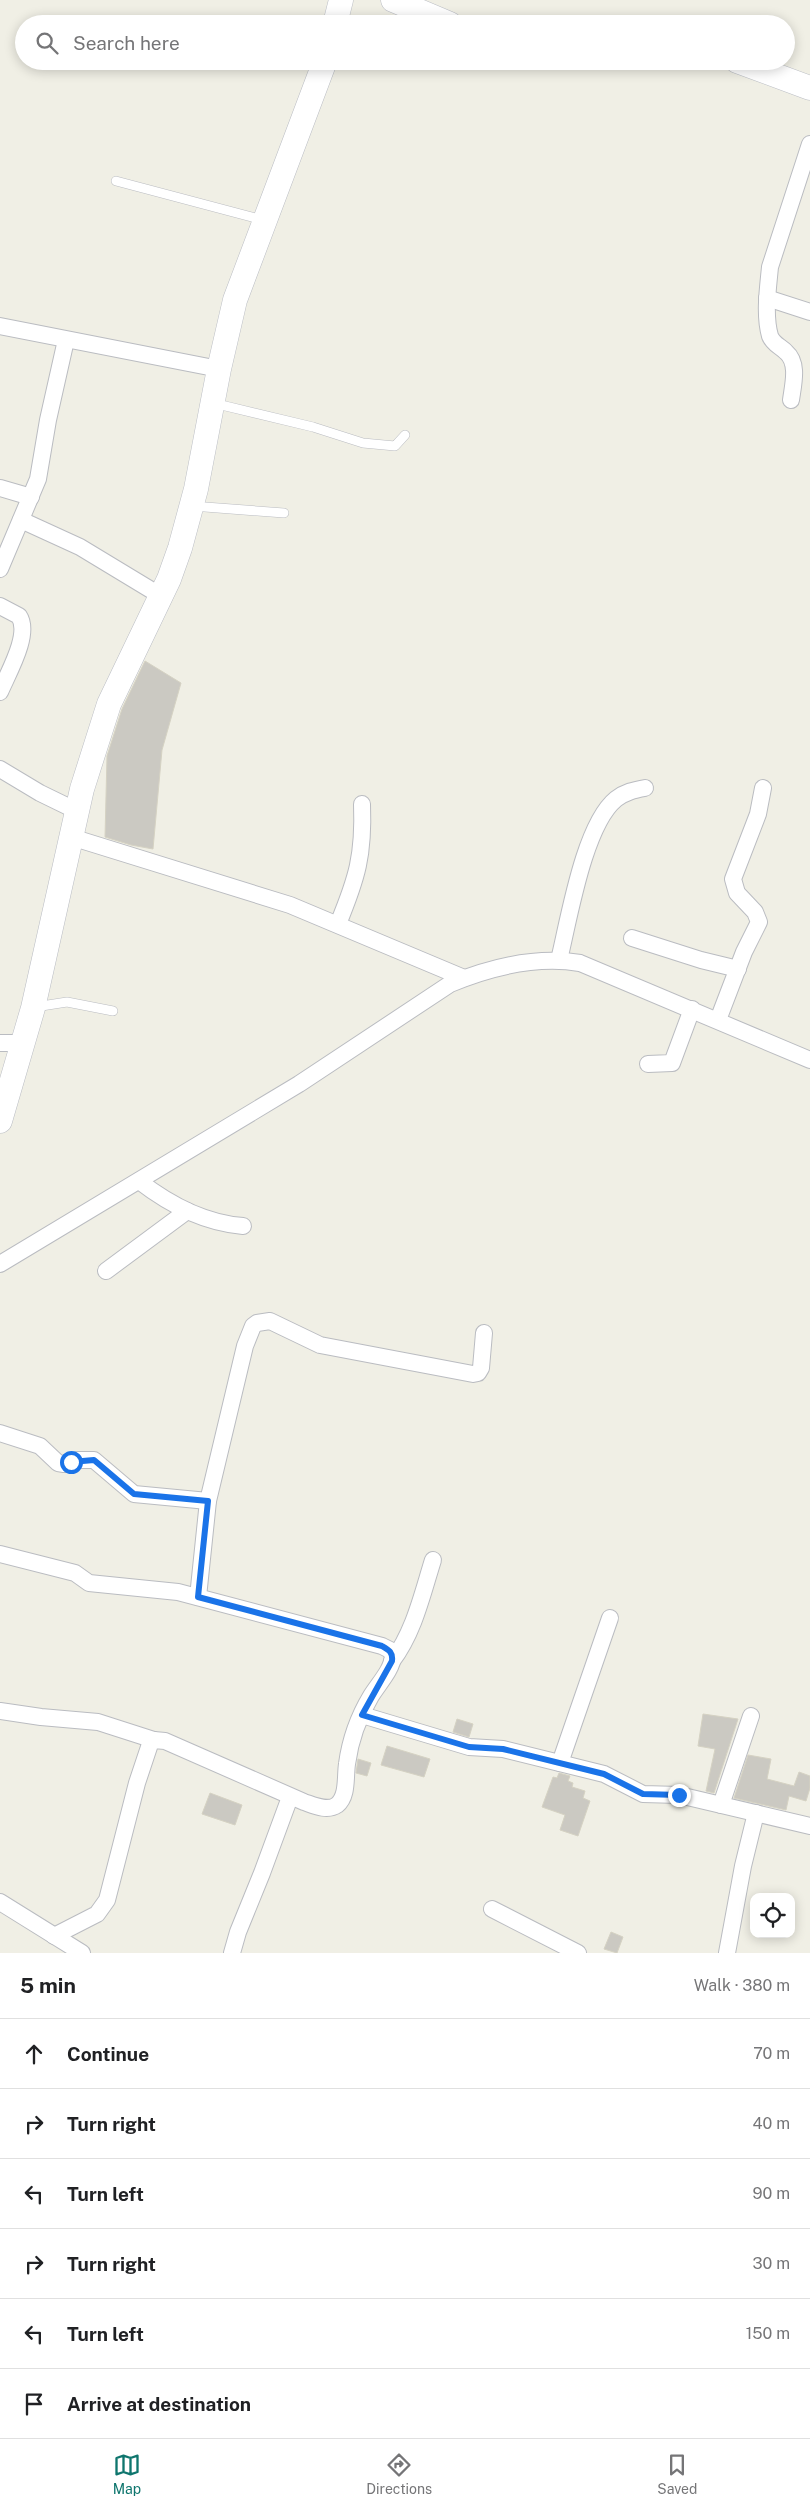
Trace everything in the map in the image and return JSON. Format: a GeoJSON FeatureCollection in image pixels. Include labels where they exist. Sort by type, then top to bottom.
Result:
{"type":"FeatureCollection","features":[{"type":"Feature","properties":{"kind":"main road"},"geometry":{"type":"LineString","coordinates":[[338,15],[342,0]]}},
{"type":"Feature","properties":{"kind":"main road"},"geometry":{"type":"LineString","coordinates":[[393,0],[429,15]]}},
{"type":"Feature","properties":{"kind":"main road"},"geometry":{"type":"LineString","coordinates":[[0,1121],[12,1043],[33,1008],[77,811],[109,704],[160,596],[180,548],[192,506],[219,369],[235,300],[322,70]]}},
{"type":"Feature","properties":{"kind":"main road"},"geometry":{"type":"LineString","coordinates":[[761,70],[810,88]]}},
{"type":"Feature","properties":{"kind":"street"},"geometry":{"type":"LineString","coordinates":[[791,400],[794,369],[789,353],[775,344],[770,337],[767,298],[770,266],[810,144]]}},
{"type":"Feature","properties":{"kind":"street"},"geometry":{"type":"LineString","coordinates":[[767,298],[810,312]]}},
{"type":"Feature","properties":{"kind":"street"},"geometry":{"type":"LineString","coordinates":[[0,326],[219,369]]}},
{"type":"Feature","properties":{"kind":"street"},"geometry":{"type":"LineString","coordinates":[[0,570],[38,479],[48,420],[66,340]]}},
{"type":"Feature","properties":{"kind":"street"},"geometry":{"type":"LineString","coordinates":[[0,488],[31,497]]}},
{"type":"Feature","properties":{"kind":"street"},"geometry":{"type":"LineString","coordinates":[[21,520],[80,547],[160,596]]}},
{"type":"Feature","properties":{"kind":"street"},"geometry":{"type":"LineString","coordinates":[[0,606],[20,616],[24,628],[22,639],[0,692]]}},
{"type":"Feature","properties":{"kind":"street"},"geometry":{"type":"LineString","coordinates":[[0,769],[40,793],[77,811]]}},
{"type":"Feature","properties":{"kind":"street"},"geometry":{"type":"LineString","coordinates":[[559,960],[580,873],[595,830],[615,800],[629,791],[645,788]]}},
{"type":"Feature","properties":{"kind":"street"},"geometry":{"type":"LineString","coordinates":[[718,1020],[759,922],[755,912],[737,893],[733,879],[758,814],[762,788]]}},
{"type":"Feature","properties":{"kind":"street"},"geometry":{"type":"LineString","coordinates":[[338,924],[356,882],[363,835],[362,804]]}},
{"type":"Feature","properties":{"kind":"street"},"geometry":{"type":"LineString","coordinates":[[71,837],[290,905],[464,978]]}},
{"type":"Feature","properties":{"kind":"street"},"geometry":{"type":"LineString","coordinates":[[632,938],[701,960],[738,969]]}},
{"type":"Feature","properties":{"kind":"street"},"geometry":{"type":"LineString","coordinates":[[0,1264],[299,1084],[450,984],[464,978],[529,961],[559,960],[580,963],[810,1060]]}},
{"type":"Feature","properties":{"kind":"street"},"geometry":{"type":"LineString","coordinates":[[648,1064],[672,1063],[692,1009]]}},
{"type":"Feature","properties":{"kind":"street"},"geometry":{"type":"LineString","coordinates":[[139,1180],[159,1196],[209,1220],[244,1226]]}},
{"type":"Feature","properties":{"kind":"street"},"geometry":{"type":"LineString","coordinates":[[106,1271],[187,1210]]}},
{"type":"Feature","properties":{"kind":"street"},"geometry":{"type":"LineString","coordinates":[[198,1597],[208,1501],[245,1346],[253,1326],[257,1322],[270,1321],[320,1346],[473,1374],[478,1373],[481,1368],[484,1333]]}},
{"type":"Feature","properties":{"kind":"street"},"geometry":{"type":"LineString","coordinates":[[0,1433],[40,1446],[58,1463],[94,1460],[134,1494],[208,1501]]}},
{"type":"Feature","properties":{"kind":"street"},"geometry":{"type":"LineString","coordinates":[[0,1554],[67,1571],[94,1584],[143,1587],[198,1597],[382,1646],[390,1650],[393,1656],[392,1661]]}},
{"type":"Feature","properties":{"kind":"street"},"geometry":{"type":"LineString","coordinates":[[0,1711],[41,1718],[98,1722],[154,1740],[165,1741],[290,1797],[322,1808],[337,1805],[344,1794],[348,1757],[362,1715],[410,1629],[433,1560]]}},
{"type":"Feature","properties":{"kind":"street"},"geometry":{"type":"LineString","coordinates":[[560,1763],[610,1618]]}},
{"type":"Feature","properties":{"kind":"street"},"geometry":{"type":"LineString","coordinates":[[362,1715],[469,1747],[503,1749],[604,1774],[643,1794],[679,1795],[810,1826]]}},
{"type":"Feature","properties":{"kind":"street"},"geometry":{"type":"LineString","coordinates":[[721,1805],[751,1716]]}},
{"type":"Feature","properties":{"kind":"street"},"geometry":{"type":"LineString","coordinates":[[54,1936],[97,1914],[107,1900],[144,1758],[150,1744],[154,1740]]}},
{"type":"Feature","properties":{"kind":"street"},"geometry":{"type":"LineString","coordinates":[[232,1953],[238,1932],[262,1874],[290,1797]]}},
{"type":"Feature","properties":{"kind":"street"},"geometry":{"type":"LineString","coordinates":[[727,1953],[739,1886],[756,1813]]}},
{"type":"Feature","properties":{"kind":"street"},"geometry":{"type":"LineString","coordinates":[[0,1902],[82,1953]]}},
{"type":"Feature","properties":{"kind":"street"},"geometry":{"type":"LineString","coordinates":[[492,1909],[578,1953]]}},
{"type":"Feature","properties":{"kind":"lane"},"geometry":{"type":"LineString","coordinates":[[116,181],[264,220]]}},
{"type":"Feature","properties":{"kind":"lane"},"geometry":{"type":"LineString","coordinates":[[213,403],[313,427],[379,446],[395,446],[405,435]]}},
{"type":"Feature","properties":{"kind":"lane"},"geometry":{"type":"LineString","coordinates":[[192,506],[284,513]]}},
{"type":"Feature","properties":{"kind":"lane"},"geometry":{"type":"LineString","coordinates":[[33,1008],[67,1002],[113,1011]]}},
{"type":"Feature","properties":{"kind":"building"},"geometry":{"type":"Polygon","coordinates":[[[145,661],[181,683],[162,750],[153,849],[105,837],[107,756],[122,709],[145,661]]]}},
{"type":"Feature","properties":{"kind":"building"},"geometry":{"type":"Polygon","coordinates":[[[703,1714],[738,1719],[714,1793],[706,1791],[715,1749],[698,1746],[703,1714]]]}},
{"type":"Feature","properties":{"kind":"building"},"geometry":{"type":"Polygon","coordinates":[[[457,1719],[473,1724],[469,1737],[453,1732],[457,1719]]]}},
{"type":"Feature","properties":{"kind":"building"},"geometry":{"type":"Polygon","coordinates":[[[387,1746],[430,1759],[424,1777],[381,1765],[387,1746]]]}},
{"type":"Feature","properties":{"kind":"building"},"geometry":{"type":"Polygon","coordinates":[[[748,1755],[771,1759],[767,1779],[794,1786],[799,1772],[810,1776],[810,1788],[806,1801],[789,1796],[786,1810],[734,1798],[748,1755]]]}},
{"type":"Feature","properties":{"kind":"building"},"geometry":{"type":"Polygon","coordinates":[[[358,1759],[371,1763],[367,1776],[356,1773],[358,1759]]]}},
{"type":"Feature","properties":{"kind":"building"},"geometry":{"type":"Polygon","coordinates":[[[559,1773],[570,1776],[568,1781],[573,1783],[572,1787],[585,1791],[583,1798],[590,1801],[578,1836],[560,1830],[565,1815],[542,1807],[553,1777],[557,1778],[559,1773]]]}},
{"type":"Feature","properties":{"kind":"building"},"geometry":{"type":"Polygon","coordinates":[[[210,1793],[242,1805],[235,1825],[202,1814],[210,1793]]]}},
{"type":"Feature","properties":{"kind":"building"},"geometry":{"type":"Polygon","coordinates":[[[611,1932],[623,1937],[617,1953],[604,1949],[611,1932]]]}},
{"type":"Feature","properties":{"kind":"route"},"geometry":{"type":"LineString","coordinates":[[71,1462],[94,1460],[134,1494],[208,1501],[198,1597],[382,1646],[390,1650],[393,1656],[392,1661],[370,1697],[362,1715],[469,1747],[503,1749],[604,1774],[643,1794],[652,1796],[679,1795]]}}]}
